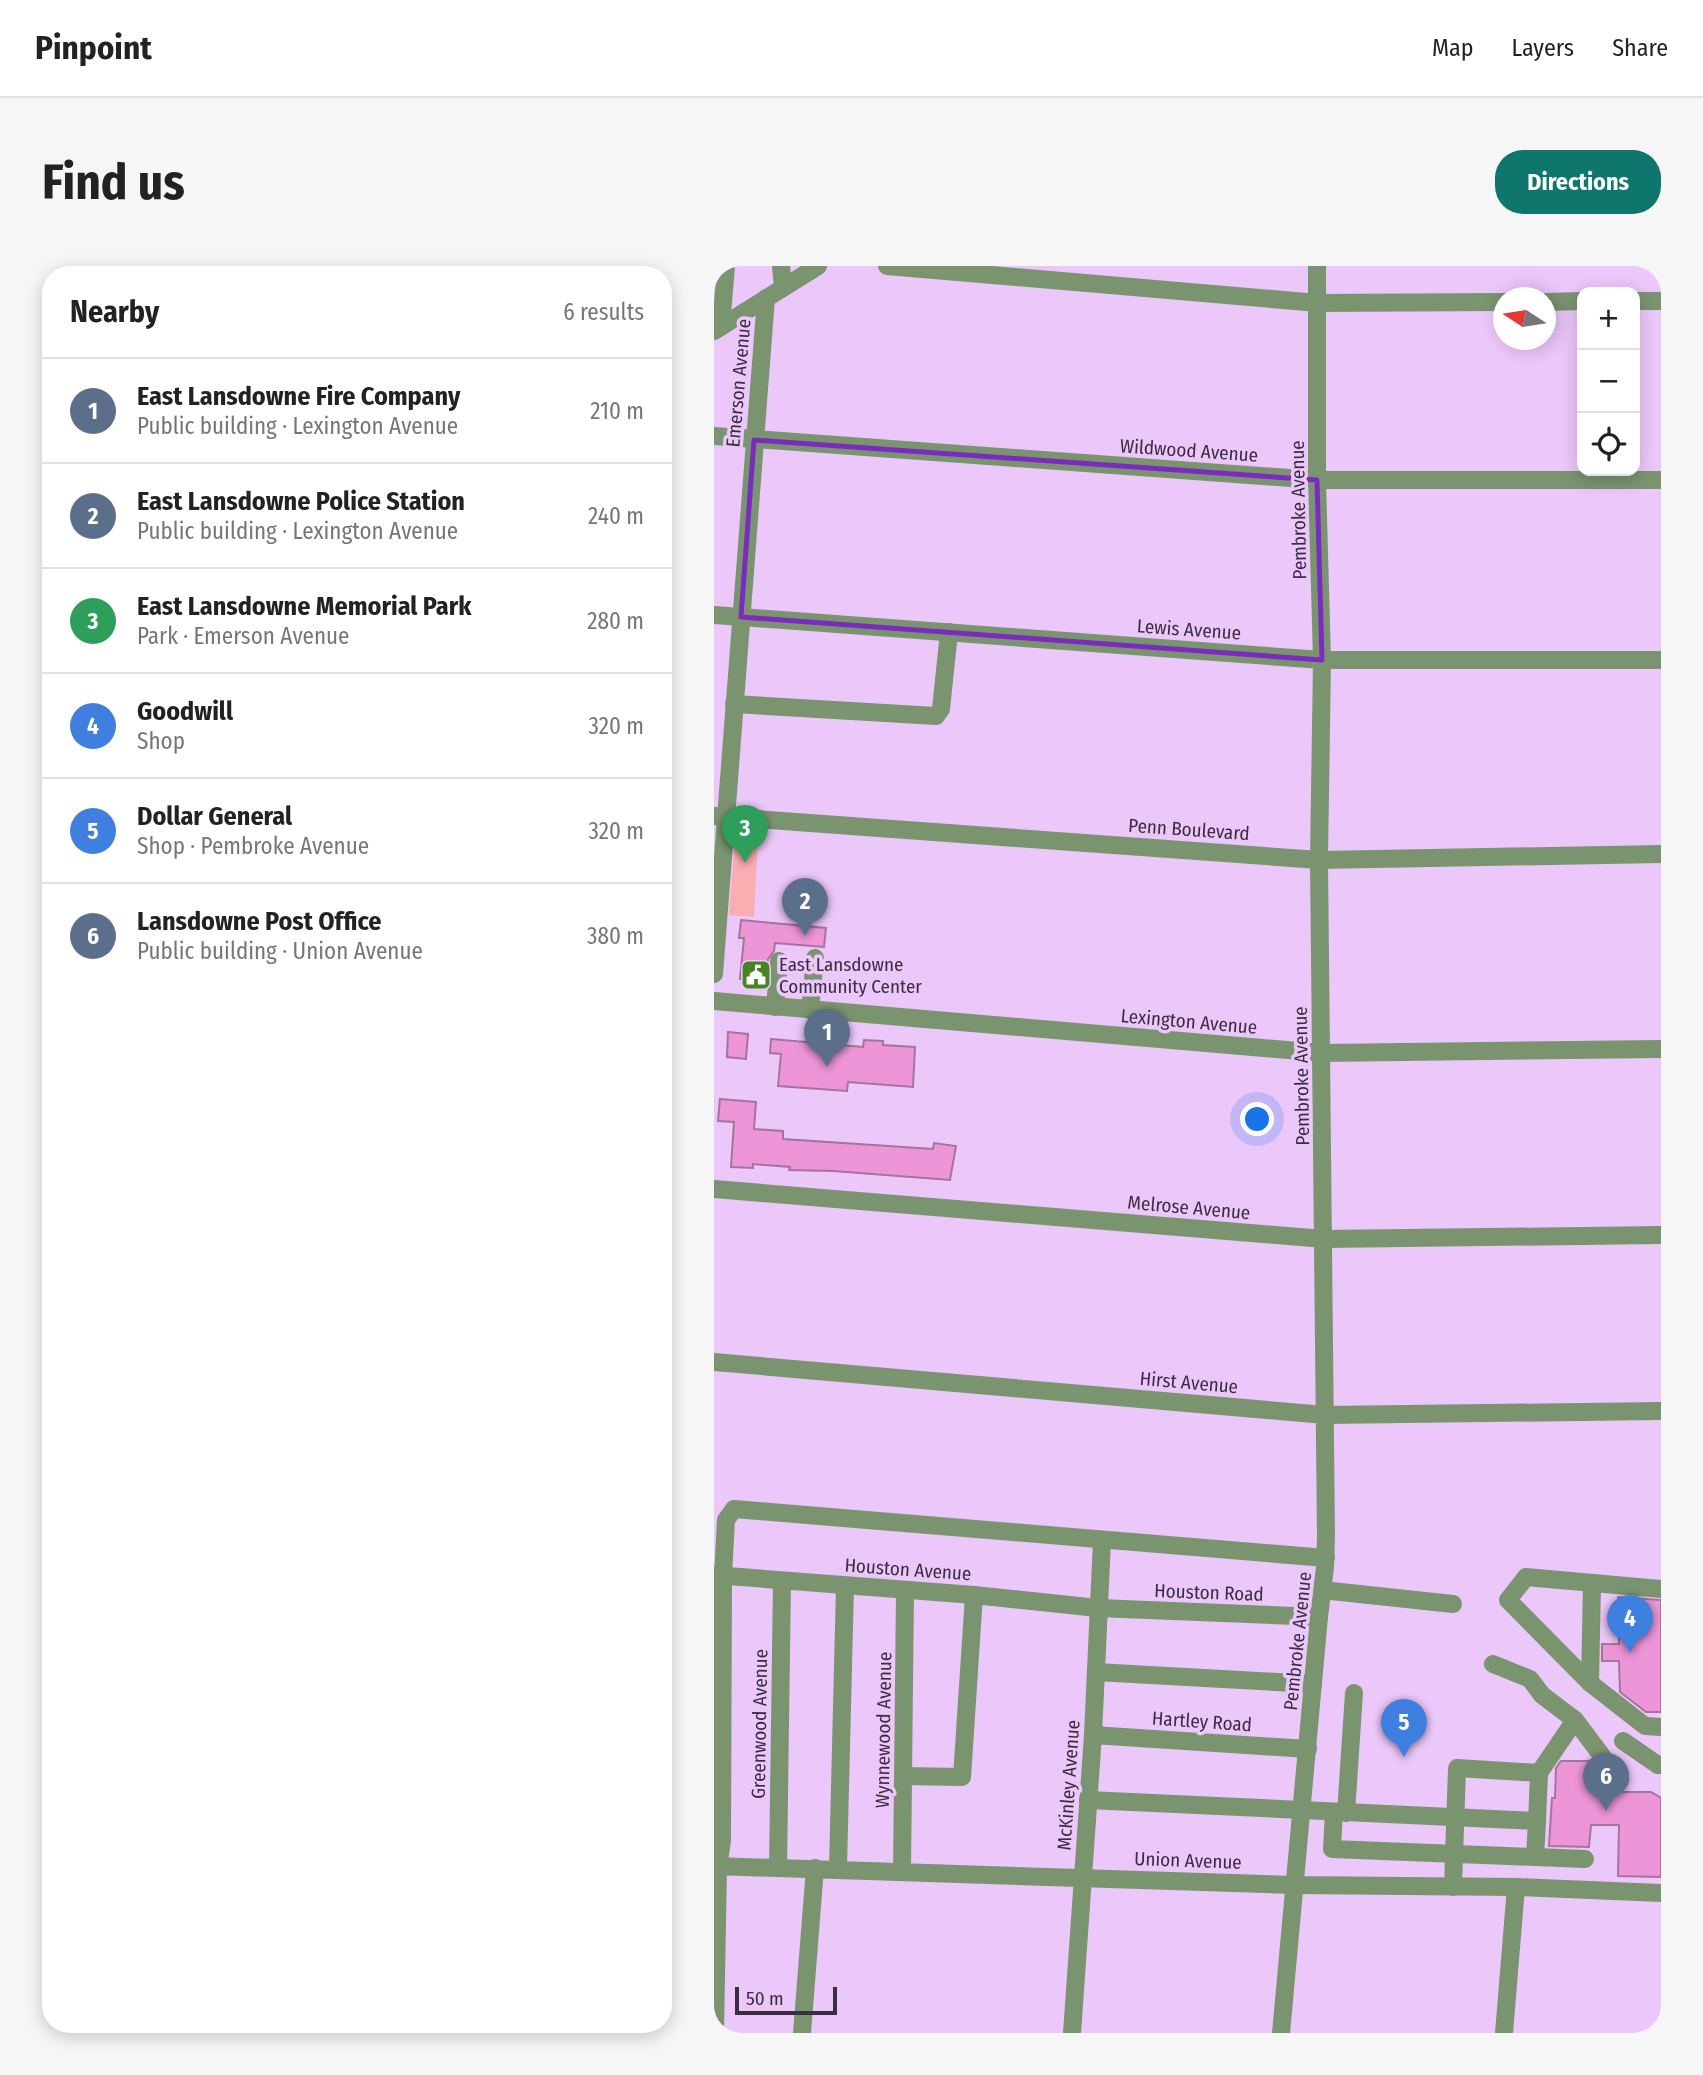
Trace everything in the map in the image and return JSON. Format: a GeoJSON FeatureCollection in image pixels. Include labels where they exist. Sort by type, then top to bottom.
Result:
{"type":"FeatureCollection","features":[{"type":"Feature","properties":{"kind":"street"},"geometry":{"type":"LineString","coordinates":[[718,329],[726,266]]}},
{"type":"Feature","properties":{"kind":"street"},"geometry":{"type":"LineString","coordinates":[[781,266],[783,288]]}},
{"type":"Feature","properties":{"kind":"street"},"geometry":{"type":"LineString","coordinates":[[718,329],[818,266]]}},
{"type":"Feature","properties":{"kind":"street"},"geometry":{"type":"LineString","coordinates":[[887,266],[1318,303],[1493,302]]}},
{"type":"Feature","properties":{"kind":"street","name":"Pembroke Avenue"},"geometry":{"type":"LineString","coordinates":[[1281,2033],[1318,1617],[1326,1558],[1319,860],[1322,660],[1317,480],[1317,266]]}},
{"type":"Feature","properties":{"kind":"street","name":"Emerson Avenue"},"geometry":{"type":"LineString","coordinates":[[714,974],[720,817],[734,704],[766,299]]}},
{"type":"Feature","properties":{"kind":"street"},"geometry":{"type":"LineString","coordinates":[[1556,302],[1577,301]]}},
{"type":"Feature","properties":{"kind":"street"},"geometry":{"type":"LineString","coordinates":[[1640,301],[1661,301]]}},
{"type":"Feature","properties":{"kind":"street","name":"Wildwood Avenue"},"geometry":{"type":"LineString","coordinates":[[714,436],[1317,480],[1661,480]]}},
{"type":"Feature","properties":{"kind":"street","name":"Lewis Avenue"},"geometry":{"type":"LineString","coordinates":[[714,615],[1322,660],[1661,660]]}},
{"type":"Feature","properties":{"kind":"street"},"geometry":{"type":"LineString","coordinates":[[734,704],[936,716],[941,709],[948,632]]}},
{"type":"Feature","properties":{"kind":"street","name":"Penn Boulevard"},"geometry":{"type":"LineString","coordinates":[[720,817],[1319,860],[1661,854]]}},
{"type":"Feature","properties":{"kind":"street"},"geometry":{"type":"LineString","coordinates":[[810,1010],[814,958]]}},
{"type":"Feature","properties":{"kind":"street"},"geometry":{"type":"LineString","coordinates":[[775,1007],[779,961]]}},
{"type":"Feature","properties":{"kind":"street","name":"Lexington Avenue"},"geometry":{"type":"LineString","coordinates":[[714,1002],[1322,1054],[1661,1049]]}},
{"type":"Feature","properties":{"kind":"street","name":"Melrose Avenue"},"geometry":{"type":"LineString","coordinates":[[714,1189],[1324,1239],[1661,1235]]}},
{"type":"Feature","properties":{"kind":"street","name":"Hirst Avenue"},"geometry":{"type":"LineString","coordinates":[[714,1362],[1325,1415],[1661,1411]]}},
{"type":"Feature","properties":{"kind":"street"},"geometry":{"type":"LineString","coordinates":[[715,2033],[719,1575],[726,1520],[734,1509],[1326,1558]]}},
{"type":"Feature","properties":{"kind":"street","name":"McKinley Avenue"},"geometry":{"type":"LineString","coordinates":[[1072,2033],[1093,1735],[1102,1540]]}},
{"type":"Feature","properties":{"kind":"street","name":"Houston Avenue"},"geometry":{"type":"LineString","coordinates":[[719,1575],[974,1595],[1098,1608]]}},
{"type":"Feature","properties":{"kind":"street"},"geometry":{"type":"LineString","coordinates":[[1661,1589],[1526,1577],[1508,1600],[1590,1683],[1645,1726],[1661,1727]]}},
{"type":"Feature","properties":{"kind":"street","name":"Greenwood Avenue"},"geometry":{"type":"LineString","coordinates":[[778,1868],[782,1581]]}},
{"type":"Feature","properties":{"kind":"street"},"geometry":{"type":"LineString","coordinates":[[1590,1683],[1592,1583]]}},
{"type":"Feature","properties":{"kind":"street"},"geometry":{"type":"LineString","coordinates":[[838,1868],[845,1586]]}},
{"type":"Feature","properties":{"kind":"street","name":"Wynnewood Avenue"},"geometry":{"type":"LineString","coordinates":[[902,1871],[905,1590]]}},
{"type":"Feature","properties":{"kind":"street"},"geometry":{"type":"LineString","coordinates":[[1322,1590],[1453,1604]]}},
{"type":"Feature","properties":{"kind":"street"},"geometry":{"type":"LineString","coordinates":[[903,1776],[962,1777],[974,1595]]}},
{"type":"Feature","properties":{"kind":"street","name":"Houston Road"},"geometry":{"type":"LineString","coordinates":[[1098,1608],[1318,1617]]}},
{"type":"Feature","properties":{"kind":"street"},"geometry":{"type":"LineString","coordinates":[[1493,1664],[1530,1679],[1542,1695],[1575,1720],[1620,1780]]}},
{"type":"Feature","properties":{"kind":"street"},"geometry":{"type":"LineString","coordinates":[[1096,1672],[1313,1684]]}},
{"type":"Feature","properties":{"kind":"street"},"geometry":{"type":"LineString","coordinates":[[1354,1693],[1340,1812],[1332,1849],[1585,1859]]}},
{"type":"Feature","properties":{"kind":"street"},"geometry":{"type":"LineString","coordinates":[[1535,1857],[1539,1773],[1575,1720]]}},
{"type":"Feature","properties":{"kind":"street","name":"Hartley Road"},"geometry":{"type":"LineString","coordinates":[[1093,1735],[1308,1749]]}},
{"type":"Feature","properties":{"kind":"street"},"geometry":{"type":"LineString","coordinates":[[1623,1741],[1657,1765],[1661,1765]]}},
{"type":"Feature","properties":{"kind":"street"},"geometry":{"type":"LineString","coordinates":[[1453,1886],[1457,1768],[1539,1773]]}},
{"type":"Feature","properties":{"kind":"street"},"geometry":{"type":"LineString","coordinates":[[1088,1800],[1537,1821]]}},
{"type":"Feature","properties":{"kind":"street","name":"Union Avenue"},"geometry":{"type":"LineString","coordinates":[[716,1866],[1294,1885],[1516,1887],[1661,1893]]}},
{"type":"Feature","properties":{"kind":"street"},"geometry":{"type":"LineString","coordinates":[[802,2033],[815,1868]]}},
{"type":"Feature","properties":{"kind":"street"},"geometry":{"type":"LineString","coordinates":[[1504,2033],[1516,1887]]}},
{"type":"Feature","properties":{"kind":"highlighted area"},"geometry":{"type":"Polygon","coordinates":[[[754,440],[1317,480],[1322,660],[741,617],[754,440]]]}},
{"type":"Feature","properties":{"kind":"shaded area"},"geometry":{"type":"Polygon","coordinates":[[[735,837],[758,838],[754,917],[729,915],[735,837]]]}},
{"type":"Feature","properties":{"kind":"building"},"geometry":{"type":"Polygon","coordinates":[[[741,920],[826,928],[824,947],[775,943],[774,951],[768,959],[766,981],[740,979],[744,938],[739,938],[741,920]]]}},
{"type":"Feature","properties":{"kind":"building"},"geometry":{"type":"Polygon","coordinates":[[[728,1032],[748,1034],[746,1059],[727,1057],[728,1032]]]}},
{"type":"Feature","properties":{"kind":"building"},"geometry":{"type":"Polygon","coordinates":[[[771,1039],[863,1047],[864,1040],[883,1041],[883,1045],[915,1047],[913,1087],[848,1082],[847,1091],[778,1086],[781,1054],[770,1053],[771,1039]]]}},
{"type":"Feature","properties":{"kind":"building"},"geometry":{"type":"Polygon","coordinates":[[[720,1099],[756,1102],[754,1129],[783,1131],[783,1139],[933,1149],[934,1143],[956,1146],[950,1180],[789,1170],[790,1167],[753,1164],[753,1168],[731,1167],[734,1122],[718,1121],[720,1099]]]}},
{"type":"Feature","properties":{"kind":"building"},"geometry":{"type":"Polygon","coordinates":[[[1618,1597],[1661,1600],[1661,1712],[1646,1712],[1620,1692],[1619,1661],[1602,1661],[1602,1644],[1619,1644],[1618,1597]]]}},
{"type":"Feature","properties":{"kind":"building"},"geometry":{"type":"Polygon","coordinates":[[[1561,1761],[1592,1761],[1591,1792],[1651,1792],[1661,1798],[1661,1877],[1618,1876],[1619,1825],[1591,1825],[1589,1847],[1549,1846],[1556,1768],[1561,1761]]]}},
{"type":"Feature","properties":{"kind":"place","name":"East Lansdowne Memorial Park"},"geometry":{"type":"Point","coordinates":[745,863]}},
{"type":"Feature","properties":{"kind":"place","name":"East Lansdowne Police Station"},"geometry":{"type":"Point","coordinates":[805,936]}},
{"type":"Feature","properties":{"kind":"place","name":"East Lansdowne Community Center"},"geometry":{"type":"Point","coordinates":[756,975]}},
{"type":"Feature","properties":{"kind":"place","name":"East Lansdowne Fire Company"},"geometry":{"type":"Point","coordinates":[827,1067]}},
{"type":"Feature","properties":{"kind":"place","name":"Goodwill"},"geometry":{"type":"Point","coordinates":[1630,1653]}},
{"type":"Feature","properties":{"kind":"place","name":"Dollar General"},"geometry":{"type":"Point","coordinates":[1404,1757]}},
{"type":"Feature","properties":{"kind":"place","name":"Lansdowne Post Office"},"geometry":{"type":"Point","coordinates":[1606,1811]}}]}
